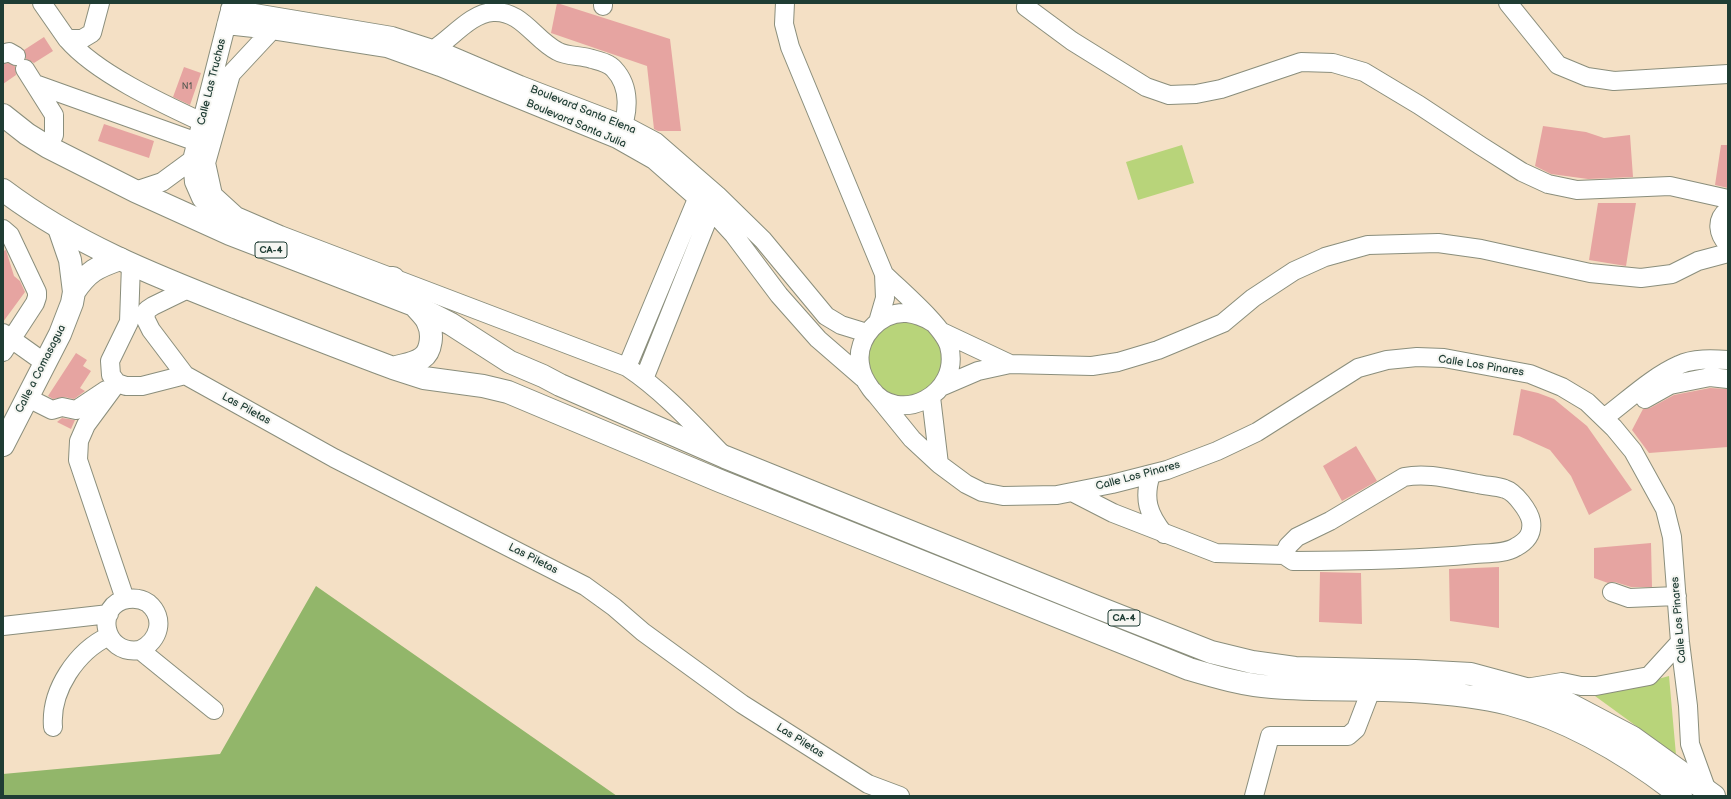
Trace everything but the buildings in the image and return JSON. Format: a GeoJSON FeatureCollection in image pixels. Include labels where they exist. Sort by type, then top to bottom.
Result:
{"type":"FeatureCollection","features":[{"type":"Feature","properties":{"kind":"main road","name":"CA-4"},"geometry":{"type":"LineString","coordinates":[[3,116],[27,134],[48,146],[135,191],[230,234],[414,305],[451,324],[510,362],[725,457],[1088,604],[1211,652],[1231,658],[1295,668],[1470,674],[1556,697],[1632,736],[1711,794]]}},
{"type":"Feature","properties":{"kind":"main road","name":"CA-4"},"geometry":{"type":"LineString","coordinates":[[3,190],[88,245],[188,289],[393,368],[424,378],[483,386],[508,392],[720,481],[1189,669],[1247,684],[1271,687],[1410,691],[1458,695],[1509,704],[1569,725],[1590,736],[1670,792]]}},
{"type":"Feature","properties":{"kind":"main road","name":"Calle a Comasagua"},"geometry":{"type":"LineString","coordinates":[[60,228],[70,260],[74,292]]}},
{"type":"Feature","properties":{"kind":"main road","name":"Calle a Comasagua"},"geometry":{"type":"LineString","coordinates":[[3,445],[64,325],[74,292],[90,272],[105,264],[126,262]]}},
{"type":"Feature","properties":{"kind":"main road"},"geometry":{"type":"LineString","coordinates":[[350,281],[394,278]]}},
{"type":"Feature","properties":{"kind":"main road"},"geometry":{"type":"LineString","coordinates":[[393,368],[423,358],[429,348],[431,337],[428,322],[414,305]]}},
{"type":"Feature","properties":{"kind":"street"},"geometry":{"type":"LineString","coordinates":[[42,3],[67,39],[77,51],[91,62],[159,102],[202,122]]}},
{"type":"Feature","properties":{"kind":"street"},"geometry":{"type":"LineString","coordinates":[[67,39],[82,39],[92,33],[100,3]]}},
{"type":"Feature","properties":{"kind":"street"},"geometry":{"type":"LineString","coordinates":[[785,3],[784,24],[790,47],[884,274],[885,298],[873,327],[861,348],[859,363],[868,385]]}},
{"type":"Feature","properties":{"kind":"street"},"geometry":{"type":"LineString","coordinates":[[1508,3],[1558,65],[1587,77],[1614,80],[1728,74]]}},
{"type":"Feature","properties":{"kind":"street"},"geometry":{"type":"LineString","coordinates":[[1025,4],[1072,41],[1146,86],[1169,95],[1196,94],[1221,89],[1301,62],[1333,63],[1364,72],[1419,105],[1498,157],[1548,184],[1577,190],[1670,186],[1728,199]]}},
{"type":"Feature","properties":{"kind":"street","name":"Boulevard Santa Julia"},"geometry":{"type":"LineString","coordinates":[[229,12],[272,30],[387,48],[620,132]]}},
{"type":"Feature","properties":{"kind":"street","name":"Boulevard Santa Elena"},"geometry":{"type":"LineString","coordinates":[[229,12],[392,36],[434,49],[620,132],[656,142],[700,190]]}},
{"type":"Feature","properties":{"kind":"street","name":"Calle Las Truchas"},"geometry":{"type":"LineString","coordinates":[[229,12],[223,71],[206,163],[213,195],[236,216],[280,235],[394,278]]}},
{"type":"Feature","properties":{"kind":"street"},"geometry":{"type":"LineString","coordinates":[[434,49],[478,17],[493,12],[512,16],[524,23],[546,44],[556,51],[591,58],[614,68],[624,87],[626,96],[627,114],[620,132]]}},
{"type":"Feature","properties":{"kind":"street","name":"Calle Las Truchas"},"geometry":{"type":"LineString","coordinates":[[230,234],[201,198],[194,182],[192,160],[202,122],[223,71],[272,30]]}},
{"type":"Feature","properties":{"kind":"street"},"geometry":{"type":"LineString","coordinates":[[15,60],[35,84],[54,115],[54,135],[48,146]]}},
{"type":"Feature","properties":{"kind":"street"},"geometry":{"type":"LineString","coordinates":[[35,84],[197,142]]}},
{"type":"Feature","properties":{"kind":"street"},"geometry":{"type":"LineString","coordinates":[[135,191],[162,182],[192,160]]}},
{"type":"Feature","properties":{"kind":"street"},"geometry":{"type":"LineString","coordinates":[[627,367],[700,190],[763,240],[826,316],[841,325],[873,327],[891,315],[905,313],[920,315],[938,327],[1010,364]]}},
{"type":"Feature","properties":{"kind":"street"},"geometry":{"type":"LineString","coordinates":[[1697,192],[1722,234]]}},
{"type":"Feature","properties":{"kind":"street"},"geometry":{"type":"LineString","coordinates":[[644,379],[715,203]]}},
{"type":"Feature","properties":{"kind":"street"},"geometry":{"type":"LineString","coordinates":[[715,203],[734,235],[779,295],[818,340],[886,401],[901,405],[917,404],[937,391],[978,371],[1010,364],[1092,366],[1118,362],[1158,350],[1223,323],[1253,298],[1294,271],[1325,257],[1368,245],[1438,243],[1481,248],[1590,273],[1641,278],[1672,274],[1698,261],[1728,253]]}},
{"type":"Feature","properties":{"kind":"street"},"geometry":{"type":"LineString","coordinates":[[1698,261],[1722,234],[1721,218],[1728,210]]}},
{"type":"Feature","properties":{"kind":"street"},"geometry":{"type":"LineString","coordinates":[[3,229],[10,235],[37,292],[35,303],[6,341],[45,363]]}},
{"type":"Feature","properties":{"kind":"street"},"geometry":{"type":"LineString","coordinates":[[126,262],[129,322],[126,332],[110,361],[111,375],[117,383],[126,386],[142,386],[185,375]]}},
{"type":"Feature","properties":{"kind":"street"},"geometry":{"type":"LineString","coordinates":[[884,274],[938,327],[949,345],[951,359],[949,373],[937,391],[938,464]]}},
{"type":"Feature","properties":{"kind":"street"},"geometry":{"type":"LineString","coordinates":[[394,278],[627,367],[644,379],[681,411],[725,457]]}},
{"type":"Feature","properties":{"kind":"street","name":"Las Piletas"},"geometry":{"type":"LineString","coordinates":[[188,289],[147,310],[146,323],[185,375],[334,458],[585,586],[614,607],[643,632],[742,704],[868,790],[900,796]]}},
{"type":"Feature","properties":{"kind":"street"},"geometry":{"type":"LineString","coordinates":[[126,332],[158,340]]}},
{"type":"Feature","properties":{"kind":"street","name":"Calle Los Pinares"},"geometry":{"type":"LineString","coordinates":[[868,385],[912,439],[938,464],[966,484],[982,492],[1003,496],[1058,495],[1151,474],[1217,451],[1257,432],[1358,368],[1387,360],[1417,357],[1444,358],[1530,374],[1562,387],[1588,402],[1609,423],[1633,451],[1665,509],[1672,537],[1680,642],[1688,706],[1690,744],[1711,794]]}},
{"type":"Feature","properties":{"kind":"street"},"geometry":{"type":"LineString","coordinates":[[1609,423],[1663,373],[1681,364],[1712,359],[1728,360]]}},
{"type":"Feature","properties":{"kind":"street"},"geometry":{"type":"LineString","coordinates":[[1609,423],[1644,399],[1670,385],[1710,377],[1728,379]]}},
{"type":"Feature","properties":{"kind":"street"},"geometry":{"type":"LineString","coordinates":[[28,398],[52,410],[62,407],[76,410],[117,383]]}},
{"type":"Feature","properties":{"kind":"street"},"geometry":{"type":"LineString","coordinates":[[117,383],[86,425],[79,441],[78,460],[125,599]]}},
{"type":"Feature","properties":{"kind":"street"},"geometry":{"type":"LineString","coordinates":[[1151,474],[1146,489],[1148,505],[1153,520],[1164,534]]}},
{"type":"Feature","properties":{"kind":"street"},"geometry":{"type":"LineString","coordinates":[[1072,492],[1113,513],[1216,553],[1284,555],[1293,561],[1434,558],[1496,552],[1514,548],[1525,542],[1531,535],[1532,527],[1530,516],[1522,503],[1506,489],[1434,475],[1416,475],[1404,477],[1330,521],[1297,537],[1288,546],[1284,555]]}},
{"type":"Feature","properties":{"kind":"street"},"geometry":{"type":"LineString","coordinates":[[1612,592],[1629,598],[1677,596]]}},
{"type":"Feature","properties":{"kind":"street"},"geometry":{"type":"LineString","coordinates":[[125,599],[140,599],[152,607],[157,614],[159,621],[157,636],[153,642],[140,650],[133,651],[119,647],[109,636],[107,621],[109,614],[113,607],[125,599]]}},
{"type":"Feature","properties":{"kind":"street"},"geometry":{"type":"LineString","coordinates":[[3,626],[109,614]]}},
{"type":"Feature","properties":{"kind":"street"},"geometry":{"type":"LineString","coordinates":[[54,727],[52,714],[62,681],[76,663],[97,641],[109,636]]}},
{"type":"Feature","properties":{"kind":"street"},"geometry":{"type":"LineString","coordinates":[[1524,688],[1562,682],[1581,686],[1596,686],[1649,676],[1680,642]]}},
{"type":"Feature","properties":{"kind":"street"},"geometry":{"type":"LineString","coordinates":[[140,650],[214,710]]}},
{"type":"Feature","properties":{"kind":"street"},"geometry":{"type":"LineString","coordinates":[[1254,796],[1270,736],[1348,736],[1356,729],[1372,690]]}},
{"type":"Feature","properties":{"kind":"green space"},"geometry":{"type":"Polygon","coordinates":[[[1182,145],[1194,183],[1138,200],[1126,162],[1182,145]]]}},
{"type":"Feature","properties":{"kind":"green space"},"geometry":{"type":"Polygon","coordinates":[[[900,319],[923,323],[940,339],[942,373],[927,392],[902,398],[890,394],[879,387],[867,365],[867,352],[879,330],[900,319]]]}},
{"type":"Feature","properties":{"kind":"green space"},"geometry":{"type":"Polygon","coordinates":[[[316,586],[617,796],[3,796],[3,774],[220,754],[316,586]]]}},
{"type":"Feature","properties":{"kind":"green space"},"geometry":{"type":"Polygon","coordinates":[[[1669,676],[1676,755],[1595,696],[1669,676]]]}}]}
